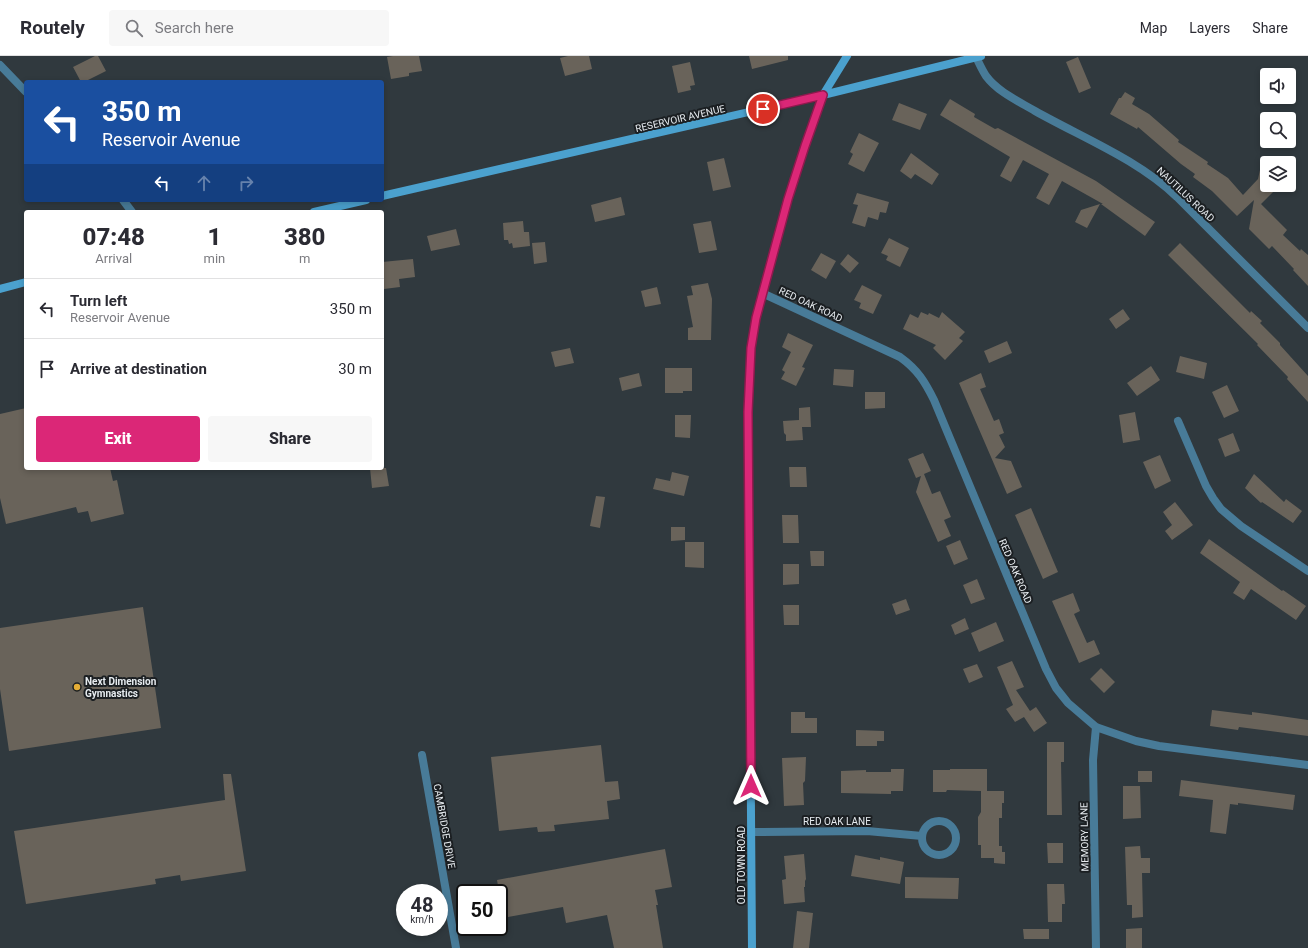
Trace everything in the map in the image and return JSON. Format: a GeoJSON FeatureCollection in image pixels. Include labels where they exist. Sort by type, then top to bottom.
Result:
{"type":"FeatureCollection","features":[{"type":"Feature","properties":{"kind":"main road","name":"OLD TOWN ROAD"},"geometry":{"type":"LineString","coordinates":[[752,948],[748,412],[751,348],[762,293],[788,199],[805,146],[823,95],[847,56]]}},
{"type":"Feature","properties":{"kind":"main road","name":"RESERVOIR AVENUE"},"geometry":{"type":"LineString","coordinates":[[384,196],[823,95],[978,57]]}},
{"type":"Feature","properties":{"kind":"main road"},"geometry":{"type":"LineString","coordinates":[[323,210],[357,202]]}},
{"type":"Feature","properties":{"kind":"main road"},"geometry":{"type":"LineString","coordinates":[[0,289],[24,283]]}},
{"type":"Feature","properties":{"kind":"street","name":"NAUTILUS ROAD"},"geometry":{"type":"LineString","coordinates":[[978,57],[987,76],[1004,93],[1142,169],[1157,179],[1178,198],[1308,328]]}},
{"type":"Feature","properties":{"kind":"street"},"geometry":{"type":"LineString","coordinates":[[0,65],[24,90]]}},
{"type":"Feature","properties":{"kind":"street","name":"RED OAK ROAD"},"geometry":{"type":"LineString","coordinates":[[762,293],[900,357],[912,365],[924,381],[934,400],[1046,670],[1056,688],[1068,703],[1096,727],[1136,741],[1159,746],[1308,765]]}},
{"type":"Feature","properties":{"kind":"street"},"geometry":{"type":"LineString","coordinates":[[1178,421],[1206,486],[1212,498],[1221,509],[1241,526],[1308,571]]}},
{"type":"Feature","properties":{"kind":"street","name":"MEMORY LANE"},"geometry":{"type":"LineString","coordinates":[[1096,727],[1094,760],[1096,948]]}},
{"type":"Feature","properties":{"kind":"street","name":"CAMBRIDGE DRIVE"},"geometry":{"type":"LineString","coordinates":[[422,755],[456,948]]}},
{"type":"Feature","properties":{"kind":"street"},"geometry":{"type":"LineString","coordinates":[[941,821],[947,823],[952,828],[956,834],[956,840],[950,851],[937,855],[926,849],[922,836],[924,830],[929,825],[941,821]]}},
{"type":"Feature","properties":{"kind":"street","name":"RED OAK LANE"},"geometry":{"type":"LineString","coordinates":[[751,832],[867,831],[922,836]]}},
{"type":"Feature","properties":{"kind":"building"},"geometry":{"type":"Polygon","coordinates":[[[95,56],[98,56],[106,71],[88,80],[80,80],[73,67],[95,56]]]}},
{"type":"Feature","properties":{"kind":"building"},"geometry":{"type":"Polygon","coordinates":[[[419,56],[422,71],[409,73],[409,76],[391,79],[387,57],[419,56]]]}},
{"type":"Feature","properties":{"kind":"building"},"geometry":{"type":"Polygon","coordinates":[[[568,56],[589,56],[592,69],[565,76],[560,58],[568,56]]]}},
{"type":"Feature","properties":{"kind":"building"},"geometry":{"type":"Polygon","coordinates":[[[749,56],[788,56],[788,60],[752,69],[749,56]]]}},
{"type":"Feature","properties":{"kind":"building"},"geometry":{"type":"Polygon","coordinates":[[[1078,57],[1091,88],[1079,93],[1066,62],[1078,57]]]}},
{"type":"Feature","properties":{"kind":"building"},"geometry":{"type":"Polygon","coordinates":[[[690,62],[695,85],[690,86],[691,90],[678,93],[672,66],[690,62]]]}},
{"type":"Feature","properties":{"kind":"building"},"geometry":{"type":"Polygon","coordinates":[[[1125,92],[1135,98],[1132,104],[1149,114],[1179,140],[1178,142],[1208,162],[1207,164],[1228,178],[1243,195],[1258,179],[1260,170],[1260,192],[1273,192],[1261,204],[1287,230],[1283,235],[1300,251],[1301,249],[1308,255],[1308,286],[1272,246],[1269,249],[1249,229],[1254,200],[1237,216],[1212,191],[1193,177],[1195,174],[1138,127],[1137,129],[1110,114],[1119,98],[1121,98],[1125,92]]]}},
{"type":"Feature","properties":{"kind":"building"},"geometry":{"type":"Polygon","coordinates":[[[950,99],[975,114],[974,117],[995,129],[998,128],[1096,181],[1155,222],[1145,236],[1101,204],[1103,204],[1062,181],[1049,205],[1036,198],[1049,174],[1023,160],[1011,182],[1000,176],[1010,157],[940,115],[950,99]]]}},
{"type":"Feature","properties":{"kind":"building"},"geometry":{"type":"Polygon","coordinates":[[[899,103],[927,114],[920,130],[892,120],[899,103]]]}},
{"type":"Feature","properties":{"kind":"building"},"geometry":{"type":"Polygon","coordinates":[[[859,133],[879,143],[864,172],[848,164],[853,154],[850,152],[859,133]]]}},
{"type":"Feature","properties":{"kind":"building"},"geometry":{"type":"Polygon","coordinates":[[[911,153],[939,174],[932,185],[915,174],[911,179],[900,171],[911,153]]]}},
{"type":"Feature","properties":{"kind":"building"},"geometry":{"type":"Polygon","coordinates":[[[724,158],[731,187],[713,191],[707,162],[724,158]]]}},
{"type":"Feature","properties":{"kind":"building"},"geometry":{"type":"Polygon","coordinates":[[[857,193],[889,202],[886,213],[880,212],[878,220],[868,217],[865,227],[852,223],[858,205],[853,204],[857,193]]]}},
{"type":"Feature","properties":{"kind":"building"},"geometry":{"type":"Polygon","coordinates":[[[621,197],[625,215],[595,222],[591,205],[621,197]]]}},
{"type":"Feature","properties":{"kind":"building"},"geometry":{"type":"Polygon","coordinates":[[[1100,204],[1087,228],[1075,222],[1081,210],[1100,204]]]}},
{"type":"Feature","properties":{"kind":"building"},"geometry":{"type":"Polygon","coordinates":[[[523,221],[524,232],[529,232],[530,246],[513,248],[512,243],[509,244],[508,240],[504,240],[503,223],[523,221]]]}},
{"type":"Feature","properties":{"kind":"building"},"geometry":{"type":"Polygon","coordinates":[[[711,221],[717,250],[699,253],[693,224],[711,221]]]}},
{"type":"Feature","properties":{"kind":"building"},"geometry":{"type":"Polygon","coordinates":[[[456,229],[460,245],[431,251],[427,236],[456,229]]]}},
{"type":"Feature","properties":{"kind":"building"},"geometry":{"type":"Polygon","coordinates":[[[889,238],[909,248],[900,267],[886,260],[888,256],[881,253],[889,238]]]}},
{"type":"Feature","properties":{"kind":"building"},"geometry":{"type":"Polygon","coordinates":[[[545,242],[547,262],[534,264],[532,243],[545,242]]]}},
{"type":"Feature","properties":{"kind":"building"},"geometry":{"type":"Polygon","coordinates":[[[1180,243],[1250,313],[1251,311],[1262,321],[1260,323],[1280,343],[1280,345],[1308,376],[1308,402],[1287,379],[1288,377],[1257,345],[1258,344],[1168,255],[1180,243]]]}},
{"type":"Feature","properties":{"kind":"building"},"geometry":{"type":"Polygon","coordinates":[[[821,253],[836,261],[826,279],[811,270],[821,253]]]}},
{"type":"Feature","properties":{"kind":"building"},"geometry":{"type":"Polygon","coordinates":[[[848,254],[859,263],[850,273],[840,264],[848,254]]]}},
{"type":"Feature","properties":{"kind":"building"},"geometry":{"type":"Polygon","coordinates":[[[413,259],[415,277],[399,279],[400,287],[384,289],[384,262],[413,259]]]}},
{"type":"Feature","properties":{"kind":"building"},"geometry":{"type":"Polygon","coordinates":[[[708,283],[712,299],[711,340],[688,340],[688,328],[693,327],[687,296],[693,295],[691,286],[708,283]]]}},
{"type":"Feature","properties":{"kind":"building"},"geometry":{"type":"Polygon","coordinates":[[[862,285],[882,295],[873,314],[859,308],[861,303],[854,300],[862,285]]]}},
{"type":"Feature","properties":{"kind":"building"},"geometry":{"type":"Polygon","coordinates":[[[657,287],[661,304],[645,307],[641,291],[657,287]]]}},
{"type":"Feature","properties":{"kind":"building"},"geometry":{"type":"Polygon","coordinates":[[[1123,309],[1130,319],[1116,329],[1109,319],[1123,309]]]}},
{"type":"Feature","properties":{"kind":"building"},"geometry":{"type":"Polygon","coordinates":[[[921,312],[928,315],[929,313],[939,318],[942,312],[965,332],[959,338],[963,341],[945,360],[933,348],[936,345],[903,329],[910,314],[918,318],[921,312]]]}},
{"type":"Feature","properties":{"kind":"building"},"geometry":{"type":"Polygon","coordinates":[[[788,333],[813,345],[802,367],[805,368],[796,386],[781,379],[785,372],[782,370],[791,352],[782,347],[788,333]]]}},
{"type":"Feature","properties":{"kind":"building"},"geometry":{"type":"Polygon","coordinates":[[[1007,341],[1012,353],[989,363],[984,351],[1007,341]]]}},
{"type":"Feature","properties":{"kind":"building"},"geometry":{"type":"Polygon","coordinates":[[[570,348],[574,363],[555,367],[551,352],[570,348]]]}},
{"type":"Feature","properties":{"kind":"building"},"geometry":{"type":"Polygon","coordinates":[[[1180,356],[1207,363],[1204,379],[1176,372],[1180,356]]]}},
{"type":"Feature","properties":{"kind":"building"},"geometry":{"type":"Polygon","coordinates":[[[1151,366],[1160,380],[1137,396],[1127,383],[1151,366]]]}},
{"type":"Feature","properties":{"kind":"building"},"geometry":{"type":"Polygon","coordinates":[[[665,368],[692,368],[692,391],[683,391],[683,393],[665,393],[665,368]]]}},
{"type":"Feature","properties":{"kind":"building"},"geometry":{"type":"Polygon","coordinates":[[[834,369],[854,370],[853,387],[833,385],[834,369]]]}},
{"type":"Feature","properties":{"kind":"building"},"geometry":{"type":"Polygon","coordinates":[[[639,373],[642,386],[622,391],[619,378],[639,373]]]}},
{"type":"Feature","properties":{"kind":"building"},"geometry":{"type":"Polygon","coordinates":[[[981,373],[986,387],[980,389],[994,421],[999,419],[1004,433],[999,435],[1005,447],[995,458],[1011,461],[1022,487],[1007,494],[959,383],[981,373]]]}},
{"type":"Feature","properties":{"kind":"building"},"geometry":{"type":"Polygon","coordinates":[[[1227,385],[1239,411],[1224,418],[1212,392],[1227,385]]]}},
{"type":"Feature","properties":{"kind":"building"},"geometry":{"type":"Polygon","coordinates":[[[865,392],[885,392],[885,408],[865,409],[865,392]]]}},
{"type":"Feature","properties":{"kind":"building"},"geometry":{"type":"Polygon","coordinates":[[[810,407],[811,427],[802,427],[803,440],[786,441],[783,421],[799,420],[799,408],[810,407]]]}},
{"type":"Feature","properties":{"kind":"building"},"geometry":{"type":"Polygon","coordinates":[[[24,408],[24,470],[110,470],[113,481],[117,480],[124,514],[91,522],[88,511],[78,513],[76,507],[6,524],[0,498],[0,414],[24,408]]]}},
{"type":"Feature","properties":{"kind":"building"},"geometry":{"type":"Polygon","coordinates":[[[1135,412],[1140,440],[1123,443],[1119,415],[1135,412]]]}},
{"type":"Feature","properties":{"kind":"building"},"geometry":{"type":"Polygon","coordinates":[[[675,415],[691,415],[690,438],[675,437],[675,415]]]}},
{"type":"Feature","properties":{"kind":"building"},"geometry":{"type":"Polygon","coordinates":[[[1233,433],[1240,451],[1225,457],[1218,439],[1233,433]]]}},
{"type":"Feature","properties":{"kind":"building"},"geometry":{"type":"Polygon","coordinates":[[[923,453],[931,471],[924,474],[932,494],[940,491],[951,517],[944,520],[951,536],[938,542],[916,492],[921,476],[916,478],[908,459],[923,453]]]}},
{"type":"Feature","properties":{"kind":"building"},"geometry":{"type":"Polygon","coordinates":[[[1160,455],[1171,481],[1155,489],[1143,462],[1160,455]]]}},
{"type":"Feature","properties":{"kind":"building"},"geometry":{"type":"Polygon","coordinates":[[[789,467],[806,467],[807,487],[790,487],[789,467]]]}},
{"type":"Feature","properties":{"kind":"building"},"geometry":{"type":"Polygon","coordinates":[[[384,468],[386,468],[389,486],[372,488],[370,470],[384,470],[384,468]]]}},
{"type":"Feature","properties":{"kind":"building"},"geometry":{"type":"Polygon","coordinates":[[[672,472],[689,476],[684,496],[653,489],[656,478],[670,481],[672,472]]]}},
{"type":"Feature","properties":{"kind":"building"},"geometry":{"type":"Polygon","coordinates":[[[1254,474],[1284,502],[1286,499],[1302,511],[1293,523],[1262,502],[1261,503],[1245,488],[1254,474]]]}},
{"type":"Feature","properties":{"kind":"building"},"geometry":{"type":"Polygon","coordinates":[[[596,496],[605,497],[600,528],[590,526],[596,496]]]}},
{"type":"Feature","properties":{"kind":"building"},"geometry":{"type":"Polygon","coordinates":[[[1175,502],[1193,525],[1172,540],[1165,531],[1172,525],[1163,512],[1175,502]]]}},
{"type":"Feature","properties":{"kind":"building"},"geometry":{"type":"Polygon","coordinates":[[[1031,508],[1058,572],[1043,579],[1015,515],[1031,508]]]}},
{"type":"Feature","properties":{"kind":"building"},"geometry":{"type":"Polygon","coordinates":[[[782,515],[798,515],[799,543],[783,543],[782,515]]]}},
{"type":"Feature","properties":{"kind":"building"},"geometry":{"type":"Polygon","coordinates":[[[671,527],[685,527],[685,540],[671,541],[671,527]]]}},
{"type":"Feature","properties":{"kind":"building"},"geometry":{"type":"Polygon","coordinates":[[[1209,539],[1282,591],[1283,590],[1306,606],[1296,620],[1251,589],[1244,600],[1233,593],[1240,582],[1200,553],[1209,539]]]}},
{"type":"Feature","properties":{"kind":"building"},"geometry":{"type":"Polygon","coordinates":[[[960,540],[968,559],[954,565],[946,546],[960,540]]]}},
{"type":"Feature","properties":{"kind":"building"},"geometry":{"type":"Polygon","coordinates":[[[685,542],[704,542],[704,568],[685,567],[685,542]]]}},
{"type":"Feature","properties":{"kind":"building"},"geometry":{"type":"Polygon","coordinates":[[[810,551],[824,551],[824,566],[811,566],[810,551]]]}},
{"type":"Feature","properties":{"kind":"building"},"geometry":{"type":"Polygon","coordinates":[[[783,564],[799,564],[799,584],[783,585],[783,564]]]}},
{"type":"Feature","properties":{"kind":"building"},"geometry":{"type":"Polygon","coordinates":[[[977,579],[985,599],[971,604],[963,585],[977,579]]]}},
{"type":"Feature","properties":{"kind":"building"},"geometry":{"type":"Polygon","coordinates":[[[1073,593],[1080,611],[1074,614],[1087,643],[1094,640],[1100,654],[1079,663],[1052,601],[1073,593]]]}},
{"type":"Feature","properties":{"kind":"building"},"geometry":{"type":"Polygon","coordinates":[[[906,599],[910,610],[896,615],[892,604],[906,599]]]}},
{"type":"Feature","properties":{"kind":"building"},"geometry":{"type":"Polygon","coordinates":[[[783,605],[799,605],[799,625],[784,625],[783,605]]]}},
{"type":"Feature","properties":{"kind":"building"},"geometry":{"type":"Polygon","coordinates":[[[143,607],[161,728],[9,751],[0,689],[0,628],[143,607]]]}},
{"type":"Feature","properties":{"kind":"building"},"geometry":{"type":"Polygon","coordinates":[[[965,618],[969,629],[955,635],[951,625],[965,618]]]}},
{"type":"Feature","properties":{"kind":"building"},"geometry":{"type":"Polygon","coordinates":[[[996,622],[1004,641],[979,652],[971,633],[996,622]]]}},
{"type":"Feature","properties":{"kind":"building"},"geometry":{"type":"Polygon","coordinates":[[[1012,661],[1024,687],[1016,690],[1030,711],[1036,707],[1047,723],[1034,732],[1024,717],[1015,722],[1006,709],[1013,705],[997,667],[1012,661]]]}},
{"type":"Feature","properties":{"kind":"building"},"geometry":{"type":"Polygon","coordinates":[[[977,664],[983,677],[969,683],[963,669],[977,664]]]}},
{"type":"Feature","properties":{"kind":"building"},"geometry":{"type":"Polygon","coordinates":[[[1101,668],[1115,682],[1104,693],[1090,679],[1101,668]]]}},
{"type":"Feature","properties":{"kind":"building"},"geometry":{"type":"Polygon","coordinates":[[[1212,710],[1252,715],[1252,712],[1308,720],[1308,736],[1239,727],[1238,730],[1210,726],[1212,710]]]}},
{"type":"Feature","properties":{"kind":"building"},"geometry":{"type":"Polygon","coordinates":[[[791,712],[805,712],[805,718],[817,718],[817,733],[791,733],[791,712]]]}},
{"type":"Feature","properties":{"kind":"building"},"geometry":{"type":"Polygon","coordinates":[[[856,730],[884,731],[884,741],[877,741],[877,746],[856,746],[856,730]]]}},
{"type":"Feature","properties":{"kind":"building"},"geometry":{"type":"Polygon","coordinates":[[[1047,742],[1064,742],[1064,762],[1061,762],[1062,815],[1047,815],[1047,742]]]}},
{"type":"Feature","properties":{"kind":"building"},"geometry":{"type":"Polygon","coordinates":[[[601,745],[605,782],[618,781],[620,799],[607,801],[609,819],[554,825],[555,831],[538,832],[537,827],[499,831],[491,757],[601,745]]]}},
{"type":"Feature","properties":{"kind":"building"},"geometry":{"type":"Polygon","coordinates":[[[806,757],[805,781],[803,783],[804,805],[784,806],[782,758],[806,757]]]}},
{"type":"Feature","properties":{"kind":"building"},"geometry":{"type":"Polygon","coordinates":[[[891,769],[904,769],[903,791],[891,791],[891,794],[841,793],[841,771],[866,770],[866,772],[891,772],[891,769]]]}},
{"type":"Feature","properties":{"kind":"building"},"geometry":{"type":"Polygon","coordinates":[[[987,769],[987,791],[1004,791],[1002,818],[999,818],[999,846],[1002,846],[1002,852],[1005,852],[1005,864],[994,863],[994,858],[981,858],[981,845],[978,845],[978,817],[981,812],[981,791],[947,790],[946,792],[933,792],[933,770],[987,769]]]}},
{"type":"Feature","properties":{"kind":"building"},"geometry":{"type":"Polygon","coordinates":[[[1138,771],[1152,771],[1152,782],[1138,782],[1138,771]]]}},
{"type":"Feature","properties":{"kind":"building"},"geometry":{"type":"Polygon","coordinates":[[[223,774],[231,774],[246,871],[181,881],[180,875],[155,879],[156,884],[26,904],[14,831],[225,800],[223,774]]]}},
{"type":"Feature","properties":{"kind":"building"},"geometry":{"type":"Polygon","coordinates":[[[1181,780],[1295,795],[1293,810],[1238,803],[1238,805],[1230,804],[1226,834],[1210,832],[1213,800],[1179,796],[1181,780]]]}},
{"type":"Feature","properties":{"kind":"building"},"geometry":{"type":"Polygon","coordinates":[[[1123,786],[1140,786],[1141,818],[1123,819],[1123,786]]]}},
{"type":"Feature","properties":{"kind":"building"},"geometry":{"type":"Polygon","coordinates":[[[1047,843],[1063,843],[1063,863],[1048,863],[1047,843]]]}},
{"type":"Feature","properties":{"kind":"building"},"geometry":{"type":"Polygon","coordinates":[[[1140,846],[1141,858],[1150,858],[1150,873],[1142,873],[1143,917],[1132,918],[1132,905],[1127,905],[1125,847],[1140,846]]]}},
{"type":"Feature","properties":{"kind":"building"},"geometry":{"type":"Polygon","coordinates":[[[665,849],[672,887],[655,890],[663,948],[614,948],[607,915],[566,923],[563,907],[508,917],[508,884],[498,884],[497,880],[665,849]]]}},
{"type":"Feature","properties":{"kind":"building"},"geometry":{"type":"Polygon","coordinates":[[[804,854],[806,879],[804,887],[805,902],[784,904],[782,880],[786,879],[784,856],[804,854]]]}},
{"type":"Feature","properties":{"kind":"building"},"geometry":{"type":"Polygon","coordinates":[[[855,855],[880,860],[880,857],[904,862],[900,884],[851,876],[855,855]]]}},
{"type":"Feature","properties":{"kind":"building"},"geometry":{"type":"Polygon","coordinates":[[[905,877],[959,878],[958,899],[905,898],[905,877]]]}},
{"type":"Feature","properties":{"kind":"building"},"geometry":{"type":"Polygon","coordinates":[[[1047,884],[1064,884],[1065,904],[1062,904],[1062,922],[1048,922],[1047,884]]]}},
{"type":"Feature","properties":{"kind":"building"},"geometry":{"type":"Polygon","coordinates":[[[797,911],[813,913],[809,948],[793,948],[797,911]]]}},
{"type":"Feature","properties":{"kind":"building"},"geometry":{"type":"Polygon","coordinates":[[[1142,928],[1142,948],[1126,948],[1126,929],[1142,928]]]}},
{"type":"Feature","properties":{"kind":"building"},"geometry":{"type":"Polygon","coordinates":[[[1023,929],[1049,929],[1049,939],[1024,939],[1023,929]]]}},
{"type":"Feature","properties":{"kind":"place","name":"Next Dimension Gymnastics"},"geometry":{"type":"Point","coordinates":[77,687]}},
{"type":"Feature","properties":{"kind":"route"},"geometry":{"type":"LineString","coordinates":[[751,786],[748,412],[751,348],[762,293],[788,199],[823,95],[763,109]]}}]}
